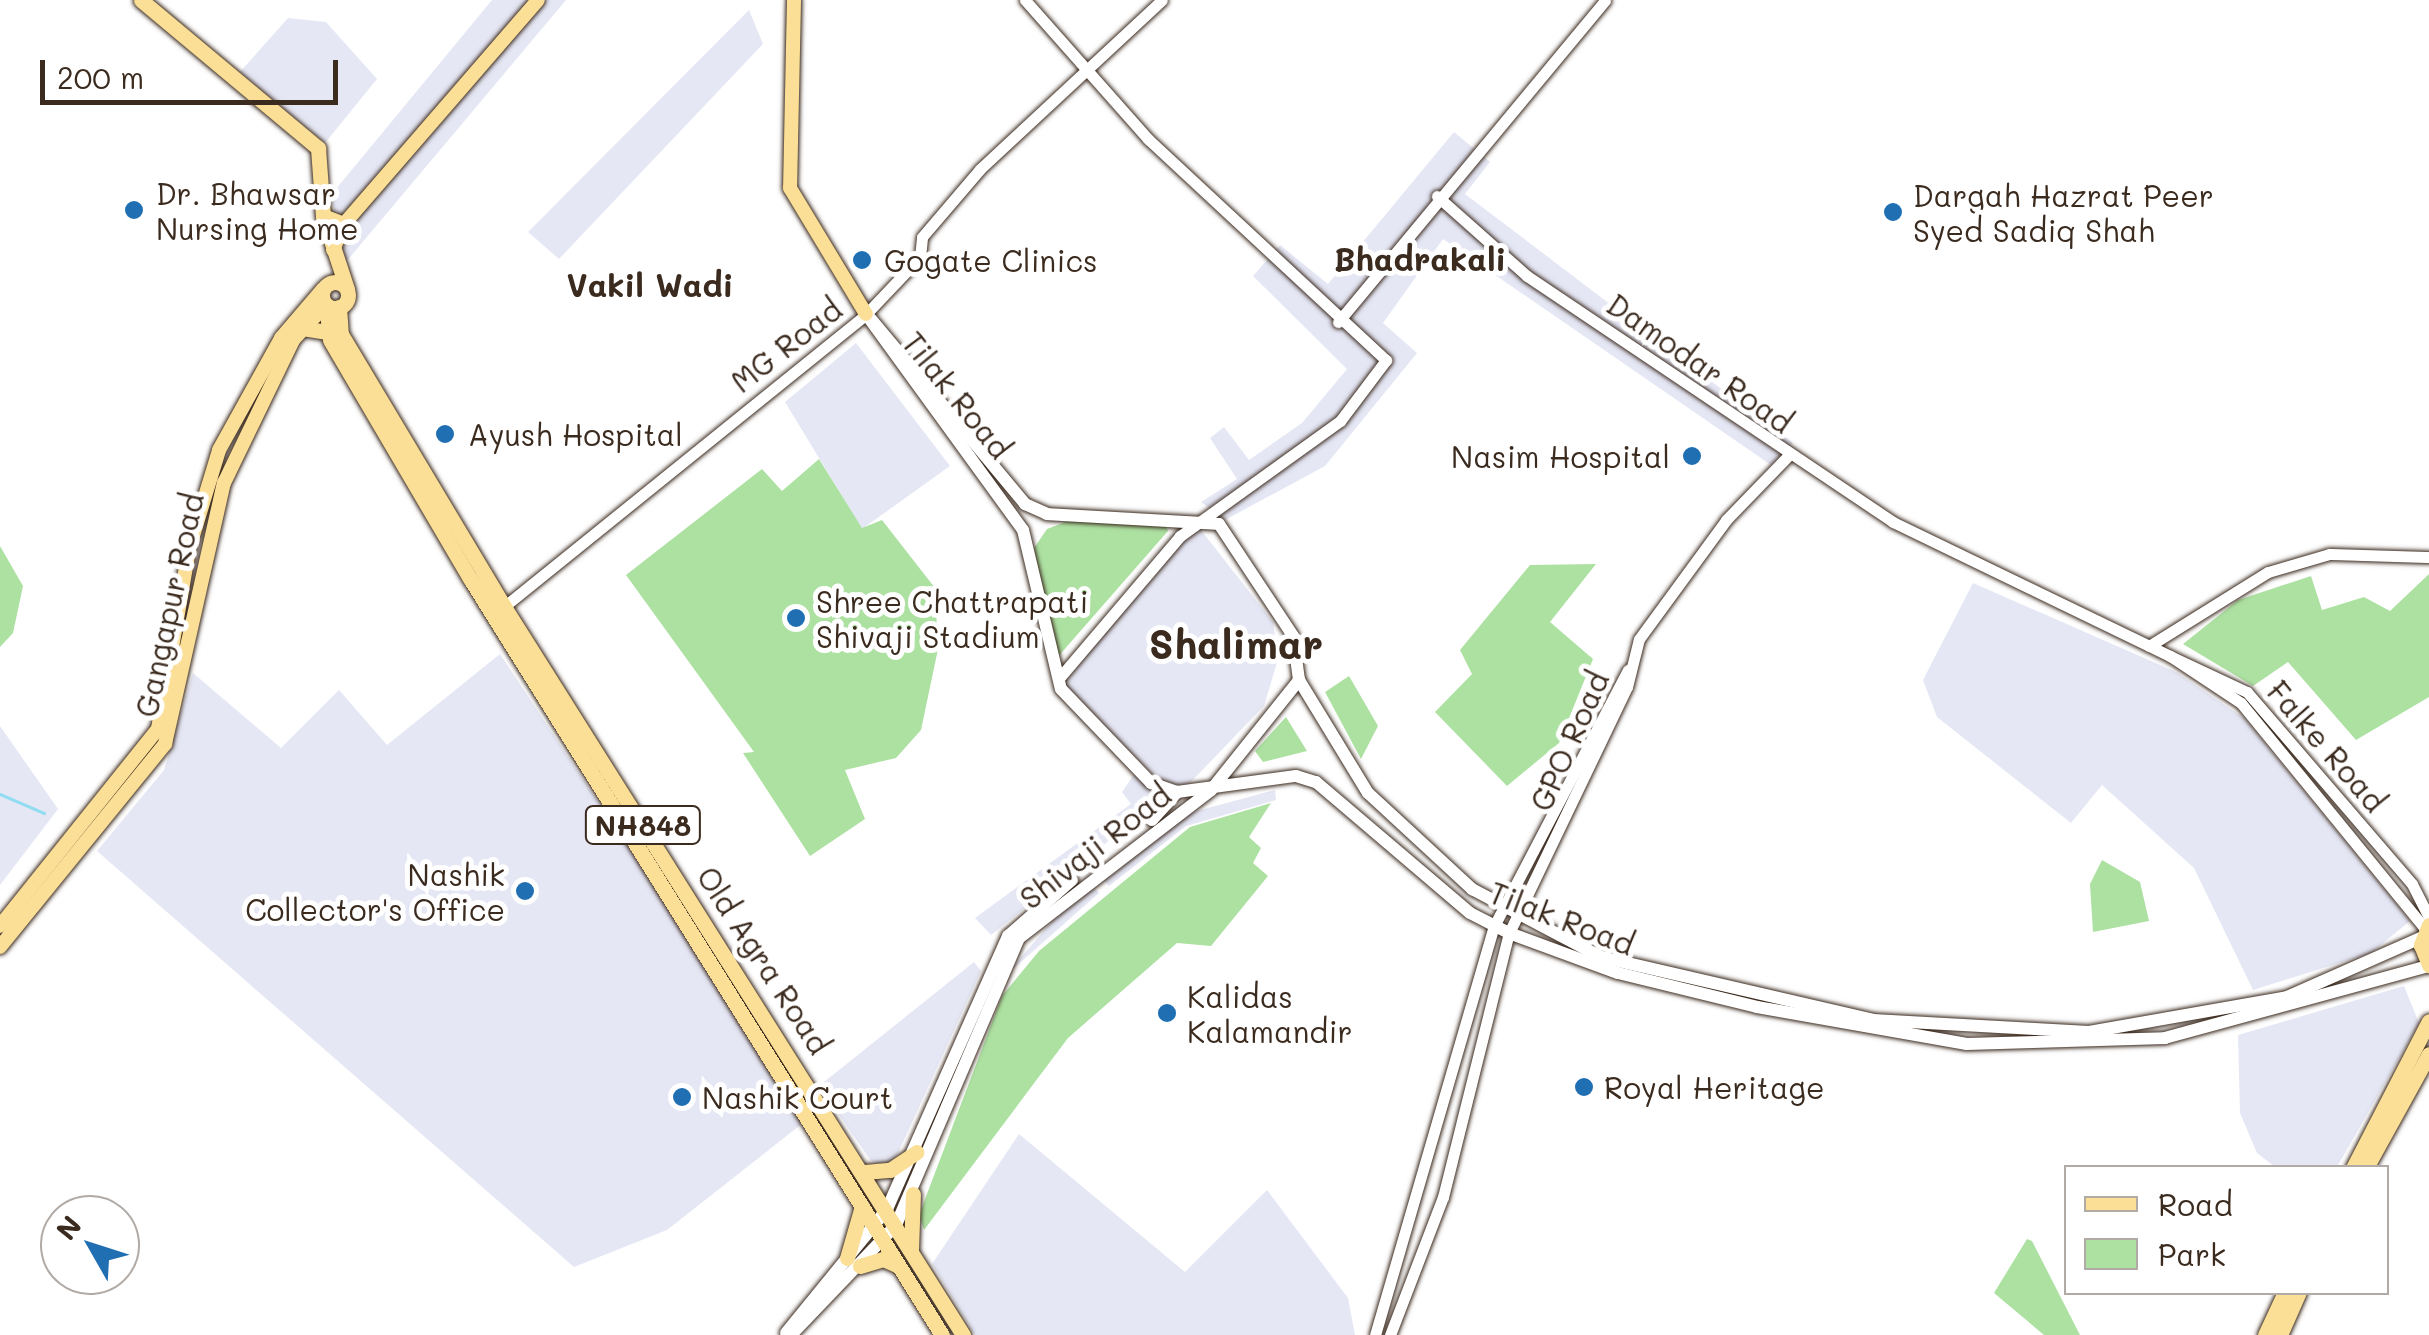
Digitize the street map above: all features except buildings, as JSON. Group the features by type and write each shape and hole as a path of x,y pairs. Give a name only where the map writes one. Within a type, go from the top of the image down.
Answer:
{"highway":[{"name":"Old Agra Road","path":"141,0 318,148 323,216 332,256 347,289"},
{"path":"323,216 344,224"},
{"name":"Old Agra Road","path":"332,256 328,332 858,1192 942,1335"},
{"path":"329,300 332,282 347,289"},
{"name":"NH848","path":"329,300 347,289"},
{"name":"Old Agra Road","path":"329,300 341,334 498,611 865,1172 963,1335"},
{"path":"302,328 328,332"},
{"path":"2426,927 2429,965"},
{"path":"2355,1165 2429,1021"},
{"path":"2368,1165 2429,1054"},
{"path":"865,1172 890,1170 917,1152"},
{"path":"858,1192 864,1222 853,1262 883,1259 900,1266"},
{"path":"912,1252 913,1194"},
{"path":"2265,1335 2284,1295"},
{"path":"2280,1335 2298,1295"}],"main road":[{"path":"332,256 344,224 538,0"},
{"name":"Tilak Road","path":"794,0 790,188 866,314 1025,538 1058,678 1151,783 1177,792 1296,776 1316,782 1494,926 1509,933 1618,973 1757,1007 1967,1044 2164,1038 2429,965"},
{"name":"Gangapur Road","path":"0,947 165,744 224,482 302,328 329,300"},
{"name":"Gangapur Road","path":"0,926 158,728 189,549 219,450 282,338 329,300"},
{"name":"Tilak Road","path":"866,314 1012,494 1047,514"},
{"path":"1025,538 1047,514 1202,517"},
{"name":"Tilak Road","path":"1202,517 1230,534 1266,589 1293,636 1299,680 1368,793 1502,908 1601,957 1873,1020 1990,1031 2203,1018 2334,983 2426,927"},
{"name":"Shivaji Road","path":"853,1262 886,1242 913,1194 1019,938 1211,790 1299,680"},
{"name":"Shivaji Road","path":"853,1262 917,1152 1008,936 1177,792"},
{"path":"788,1335 853,1262"}],"street":[{"path":"1025,0 1083,75 1338,322 1386,360 1340,422 1202,517 1133,584 1058,678"},
{"name":"MG Road","path":"498,611 866,314 920,257 922,236 980,169 1162,0"},
{"path":"1338,322 1438,196 1580,41 1580,24 1605,0"},
{"name":"Damodar Road","path":"1438,196 1527,276 1893,522 2170,656"},
{"name":"GPO Road","path":"1390,1319 1502,908 1546,840 1628,670 1686,570 1789,455"},
{"path":"2149,646 2268,572 2330,554 2429,558"},
{"name":"Falke Road","path":"2170,656 2274,737 2426,927"},
{"name":"GPO Road","path":"1390,1319 1458,1132 1509,933 1546,840"},
{"path":"1440,1131 1458,1132"},
{"path":"1375,1335 1390,1319"},
{"path":"1390,1319 1390,1335"}],"shaded area":[{"path":"492,0 566,0 345,263 331,195"},
{"path":"749,10 763,44 559,259 528,232"},
{"path":"288,18 326,22 377,79 325,143 240,72"},
{"path":"1454,132 1490,162 1465,194 1793,443 1771,465 1443,239 1383,323 1417,353 1325,466 1225,520 1201,502 1237,479 1210,438 1224,427 1249,460 1302,423 1347,369 1253,276 1280,245 1328,284"},
{"path":"856,343 950,466 862,529 785,402"},
{"path":"1197,525 1273,622 1278,659 1264,706 1188,785 1162,784 1062,681"},
{"path":"1973,583 2176,672 2244,718 2410,921 2371,953 2253,990 2194,868 2102,785 2071,823 1937,717 1923,680"},
{"path":"500,654 808,1119 667,1230 574,1267 97,851 164,770 193,673 281,748 339,690 387,745"},
{"path":"0,726 58,809 0,885"},
{"path":"1135,773 1159,801 991,935 975,918 1131,804 1122,792"},
{"path":"1275,790 1276,800 1186,826 1109,886 1100,876 1178,816"},
{"path":"1093,886 1099,893 1006,975 1054,919"},
{"path":"974,962 981,971 898,1153 887,1165 871,1161 819,1086"},
{"path":"2404,986 2419,1023 2338,1165 2272,1165 2257,1153 2240,1113 2238,1035"},
{"path":"1019,1134 1185,1272 1267,1190 1348,1298 1355,1335 975,1335 932,1264"}],"green space":[{"name":"Shree Chattrapati Shivaji Stadium","path":"819,459 862,528 882,520 935,588 938,649 921,730 896,758 845,770 865,819 810,856 743,753 754,752 626,575 762,469 782,491"},
{"path":"1076,518 1165,523 1168,531 1056,659 1034,548 1047,529"},
{"path":"0,546 23,586 13,633 0,647"},
{"path":"1596,564 1550,622 1593,659 1559,743 1507,786 1435,712 1472,674 1460,650 1530,565"},
{"path":"2429,574 2429,697 2356,740 2288,662 2253,686 2183,644 2238,600 2311,576 2322,610 2364,597 2390,611"},
{"path":"1349,676 1378,726 1361,759 1325,692"},
{"path":"1286,717 1307,751 1263,762 1255,751"},
{"path":"1271,803 1249,837 1261,848 1253,863 1268,876 1211,946 1177,943 1068,1038 924,1230 919,1215 1002,996 1039,951 1190,827"},
{"path":"2102,860 2140,882 2149,921 2093,932 2090,884"},
{"path":"2027,1239 2032,1241 2080,1335 2044,1335 1994,1293"}],"waterway":[{"path":"0,794 44,813"}],"place":[{"name":"Dr. Bhawsar Nursing Home","path":"134,210"},
{"name":"Dargah Hazrat Peer Syed Sadiq Shah","path":"1893,212"},
{"name":"Gogate Clinics","path":"862,260"},
{"name":"Ayush Hospital","path":"445,434"},
{"name":"Nasim Hospital","path":"1692,456"},
{"name":"Shree Chattrapati Shivaji Stadium","path":"796,618"},
{"name":"Nashik Collector's Office","path":"525,891"},
{"name":"Kalidas Kalamandir","path":"1167,1013"},
{"name":"Royal Heritage","path":"1584,1087"},
{"name":"Nashik Court","path":"682,1097"}],"district":[{"name":"Bhadrakali","path":"1420,258"},
{"name":"Vakil Wadi","path":"650,284"},
{"name":"Shalimar","path":"1236,643"}]}
